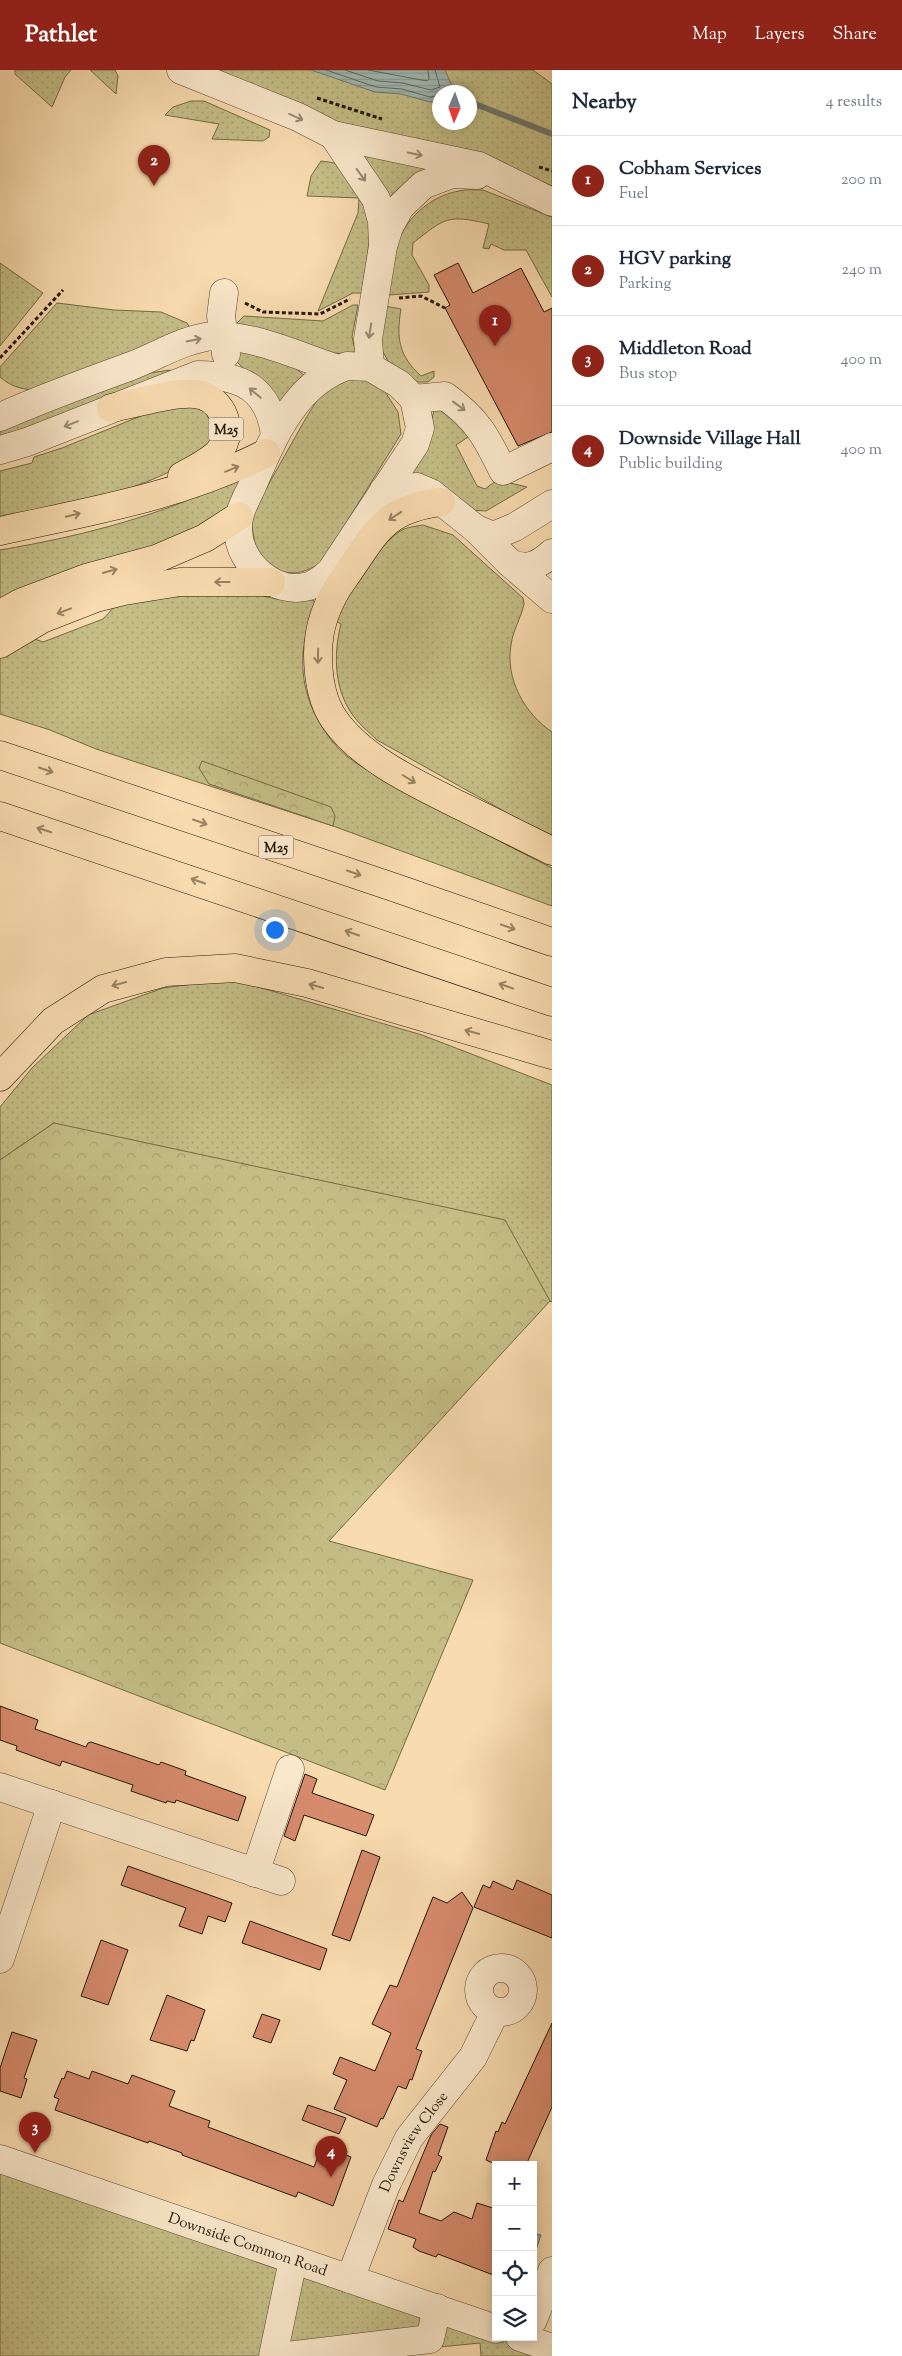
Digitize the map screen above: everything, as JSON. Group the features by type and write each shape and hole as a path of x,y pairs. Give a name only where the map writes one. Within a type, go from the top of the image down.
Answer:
{"highway":[{"name":"M25","path":"111,408 196,394 211,398 221,408 226,433 222,448 207,461 149,492 119,505"},
{"name":"M25","path":"0,531 179,490 246,463 271,444"},
{"path":"441,502 412,507 396,514 384,523 333,595 320,629 318,650 319,679 326,704 342,730 362,749 417,784 552,851"},
{"path":"0,614 22,602 86,578 156,559 205,538 239,516"},
{"path":"0,644 42,619 96,598 124,591 180,582 271,582"},
{"name":"M25","path":"0,754 552,942"},
{"path":"0,816 552,1002"},
{"path":"0,1077 53,1021 103,989 166,972 235,968 307,984 552,1055"}],"street":[{"path":"181,70 298,117 333,135 479,166 552,202"},
{"path":"333,135 347,158 362,175 376,199 382,221 383,246"},
{"path":"370,367 368,340 383,246 389,227 400,207 423,186 452,174 499,176"},
{"path":"224,293 220,316 225,377"},
{"path":"0,417 43,398 132,365 181,343 212,336 258,342 338,369"},
{"path":"132,365 160,364 189,367 225,377 260,396 269,407 271,444"},
{"path":"347,366 370,367 399,384 414,399 420,428 415,444 331,571 320,581 308,586 290,586 271,582 260,574 246,555 238,532 239,516 271,444 289,412 310,387 338,369 347,366"},
{"path":"0,450 27,442 198,376 225,377"},
{"path":"414,399 445,396 466,410 485,434 504,471 552,447"},
{"path":"0,398 25,402 43,398"},
{"path":"384,490 417,487 431,493 484,536 540,561 552,599"},
{"path":"484,536 498,521 552,489"},
{"path":"484,536 493,536 515,527 552,504"},
{"path":"484,536 509,543 526,539 552,519"},
{"path":"255,1873 290,1769"},
{"path":"0,1787 281,1881"},
{"path":"0,1959 52,1804"},
{"name":"Downsview Close","path":"350,2279 386,2185 409,2138 473,2057 495,2012"},
{"name":"Downside Common Road","path":"0,2160 492,2328"},
{"path":"273,2356 293,2260"},
{"path":"537,2307 552,2271"},
{"path":"287,2356 430,2339 437,2308"},
{"path":"537,2339 552,2348"}],"path":[{"path":"0,358 63,290"},
{"path":"224,293 263,312 284,314 320,314 352,298 375,300 421,296 445,308"}],"green space":[{"path":"15,70 71,70 65,77 52,107 15,74"},
{"path":"90,70 115,70 118,76 116,94"},
{"path":"217,70 533,70 552,84 552,186 485,160 352,129"},
{"path":"191,101 204,101 270,130 269,137 263,141 212,139 219,124 165,115 173,107"},
{"path":"364,151 428,168 403,185 389,198 362,163"},
{"path":"321,161 340,166 351,179 361,196 370,232 362,293 353,293 318,311 358,213 359,198 307,196 311,176"},
{"path":"465,190 483,190 552,217 552,297 526,250 504,250 491,244 489,249 483,248 489,224 464,219 447,220 440,223 413,243 412,255 429,285 429,292 389,295 396,248 400,237 420,210 448,194"},
{"path":"0,263 43,293 0,346"},
{"path":"57,303 114,310 161,312 187,323 192,331 40,390 24,389 9,384 0,377 0,367"},
{"path":"353,305 358,305 352,337 356,354 331,353 229,331 244,316 323,321"},
{"path":"385,306 401,309 399,338 401,346 408,361 421,376 434,371 434,377 428,382 418,382 389,363 382,350 381,330"},
{"path":"232,345 293,366 305,376 287,407 279,403 236,361"},
{"path":"170,370 171,377 0,442 0,426 123,377"},
{"path":"351,378 377,379 398,412 401,434 322,562 307,570 294,573 288,573 265,565 256,548 250,517 325,388"},
{"path":"191,402 211,415 213,432 211,441 204,451 170,472 147,482 99,497 0,516 0,471 32,463 34,457 62,448 148,413"},
{"path":"439,409 463,428 468,437 456,445 477,486 485,489 497,480 527,487 486,511 471,510 406,478 425,449 434,410"},
{"path":"244,474 229,509 212,527 0,600 0,550 63,538 125,522 186,501"},
{"path":"423,525 453,535 523,598 524,604 511,645 511,670 514,683 526,706 533,716 552,732 552,838 377,740 355,718 343,697 339,685 336,661 341,624 332,619 364,570 384,545 404,529"},
{"path":"230,588 276,599 313,600 317,606 311,617 305,637 303,656 304,679 306,691 314,712 332,741 347,756 373,773 552,868 552,906 333,826 96,749 50,730 0,714 0,657 29,637 43,642 103,619 116,605"},
{"path":"202,761 331,807 335,816 333,826 209,784 199,768"},
{"path":"231,979 422,1035 552,1085 552,1302 54,1123 0,1160 0,1107 32,1068 88,1015 163,988"},
{"path":"54,1123 505,1220 550,1301 329,1541 473,1580 385,1790 0,1643 0,1160"},
{"path":"0,2167 492,2336 492,2341 505,2341 549,2356 481,2356 480,2343 346,2356 0,2356"}],"water":[{"path":"311,70 445,70 451,85 432,85 432,102 430,102 401,94 375,92"},
{"path":"537,2234 541,2235 537,2247"}],"building":[{"path":"458,263 473,293 521,268 544,312 552,308 552,432 518,446 445,308 450,305 434,275"},
{"path":"0,1706 38,1720 35,1729 86,1747 91,1742 159,1765 161,1762 186,1771 185,1775 246,1797 238,1821 176,1800 175,1803 167,1801 166,1803 131,1791 133,1785 62,1761 60,1766 16,1750 17,1746 0,1740"},
{"path":"305,1774 317,1779 312,1793 374,1815 366,1836 304,1815 295,1841 284,1836"},
{"path":"362,1850 380,1857 350,1941 332,1935"},
{"path":"128,1866 232,1903 225,1922 208,1916 202,1934 179,1926 186,1908 121,1885"},
{"path":"517,1880 552,1895 552,1938 474,1907 483,1885 490,1888 493,1881 513,1890"},
{"path":"462,1892 473,1908 416,2049 422,2051 412,2080 410,2079 406,2089 398,2086 383,2119 381,2118 377,2127 334,2109 347,2080 333,2074 340,2057 375,2071 391,2033 372,2024 390,1985 397,1987 433,1897 447,1903"},
{"path":"250,1921 327,1949 320,1970 242,1943"},
{"path":"101,1940 128,1950 108,2005 81,1996"},
{"path":"167,1995 205,2010 194,2041 191,2040 187,2051 150,2040"},
{"path":"262,2014 280,2020 271,2043 253,2037"},
{"path":"552,2023 552,2107 528,2161 492,2161 492,2163 486,2160 496,2131 498,2132 502,2122 505,2124"},
{"path":"12,2032 37,2040 24,2078 27,2079 21,2098 0,2091 0,2068"},
{"path":"67,2071 89,2079 92,2071 128,2084 132,2075 175,2091 169,2106 210,2121 208,2127 314,2167 323,2143 347,2151 346,2155 351,2157 333,2206 298,2192 296,2197 149,2141 148,2143 55,2110 59,2099 54,2097"},
{"path":"308,2105 346,2118 339,2134 302,2120"},
{"path":"440,2124 448,2127 438,2155 442,2157 435,2172 433,2171 419,2213 441,2221 454,2212 472,2219 477,2203 492,2208 492,2274 438,2254 436,2257 419,2251 413,2247 416,2239 388,2229 399,2200 403,2202 431,2135"}],"waterway":[{"path":"477,105 552,134"}],"place":[{"name":"HGV parking","path":"154,186"},
{"name":"Cobham Services","path":"495,346"},
{"name":"Middleton Road","path":"35,2153"},
{"name":"Downside Village Hall","path":"331,2177"}]}
